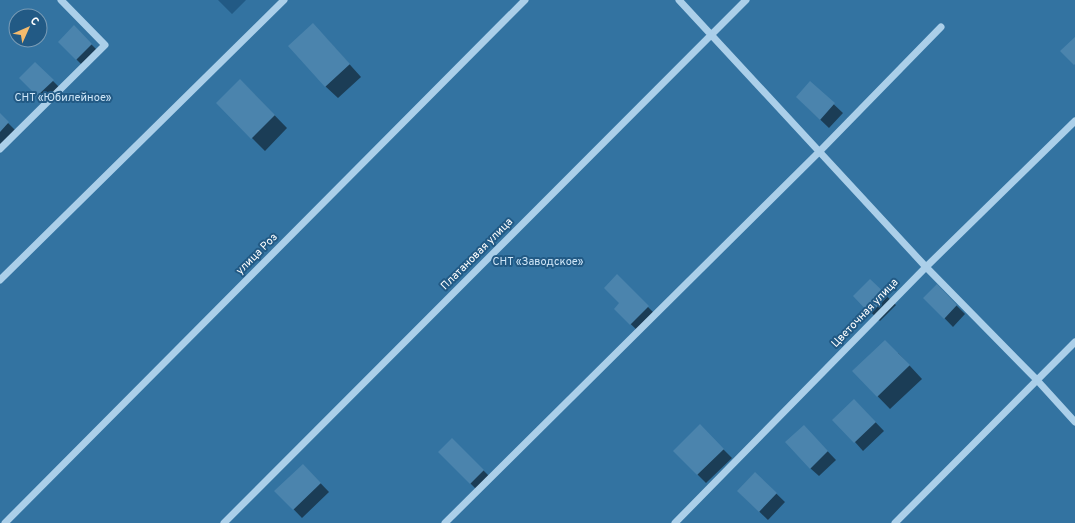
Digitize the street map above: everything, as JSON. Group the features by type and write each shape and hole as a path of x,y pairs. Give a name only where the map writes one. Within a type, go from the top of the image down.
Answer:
{"street":[{"path":"0,149 105,45 61,0"},
{"path":"0,280 284,0"},
{"name":"улица Роз","path":"5,523 525,0"},
{"path":"678,0 712,34 926,267 1036,379 1075,422"},
{"name":"Платановая улица","path":"224,523 746,0"},
{"path":"445,523 820,151 941,27"},
{"name":"Цветочная улица","path":"675,523 926,267 1075,121"},
{"path":"895,523 1036,379 1075,342"}],"green space":[{"name":"СНТ «Заводское»","path":"0,0 218,0 232,14 246,0 1075,0 1075,523 0,523"}],"building":[{"path":"313,23 350,64 325,87 288,46"},
{"path":"74,25 92,44 76,60 58,42"},
{"path":"1075,37 1075,64 1074,65 1060,51"},
{"path":"35,62 54,80 37,96 19,78"},
{"path":"240,79 275,115 251,139 216,103"},
{"path":"810,81 835,103 820,120 796,97"},
{"path":"0,113 9,122 0,132"},
{"path":"617,274 649,306 630,325 614,309 619,303 604,288"},
{"path":"870,279 888,296 870,314 853,296"},
{"path":"937,284 957,305 944,319 923,298"},
{"path":"885,340 910,365 877,397 852,371"},
{"path":"854,399 876,422 854,443 832,420"},
{"path":"700,424 724,449 697,475 673,451"},
{"path":"804,425 828,451 810,469 785,442"},
{"path":"452,438 484,470 470,484 438,452"},
{"path":"303,464 321,483 293,510 274,491"},
{"path":"755,472 777,493 759,512 737,491"}],"park label":[{"name":"СНТ «Юбилейное»","path":"63,98"}]}
